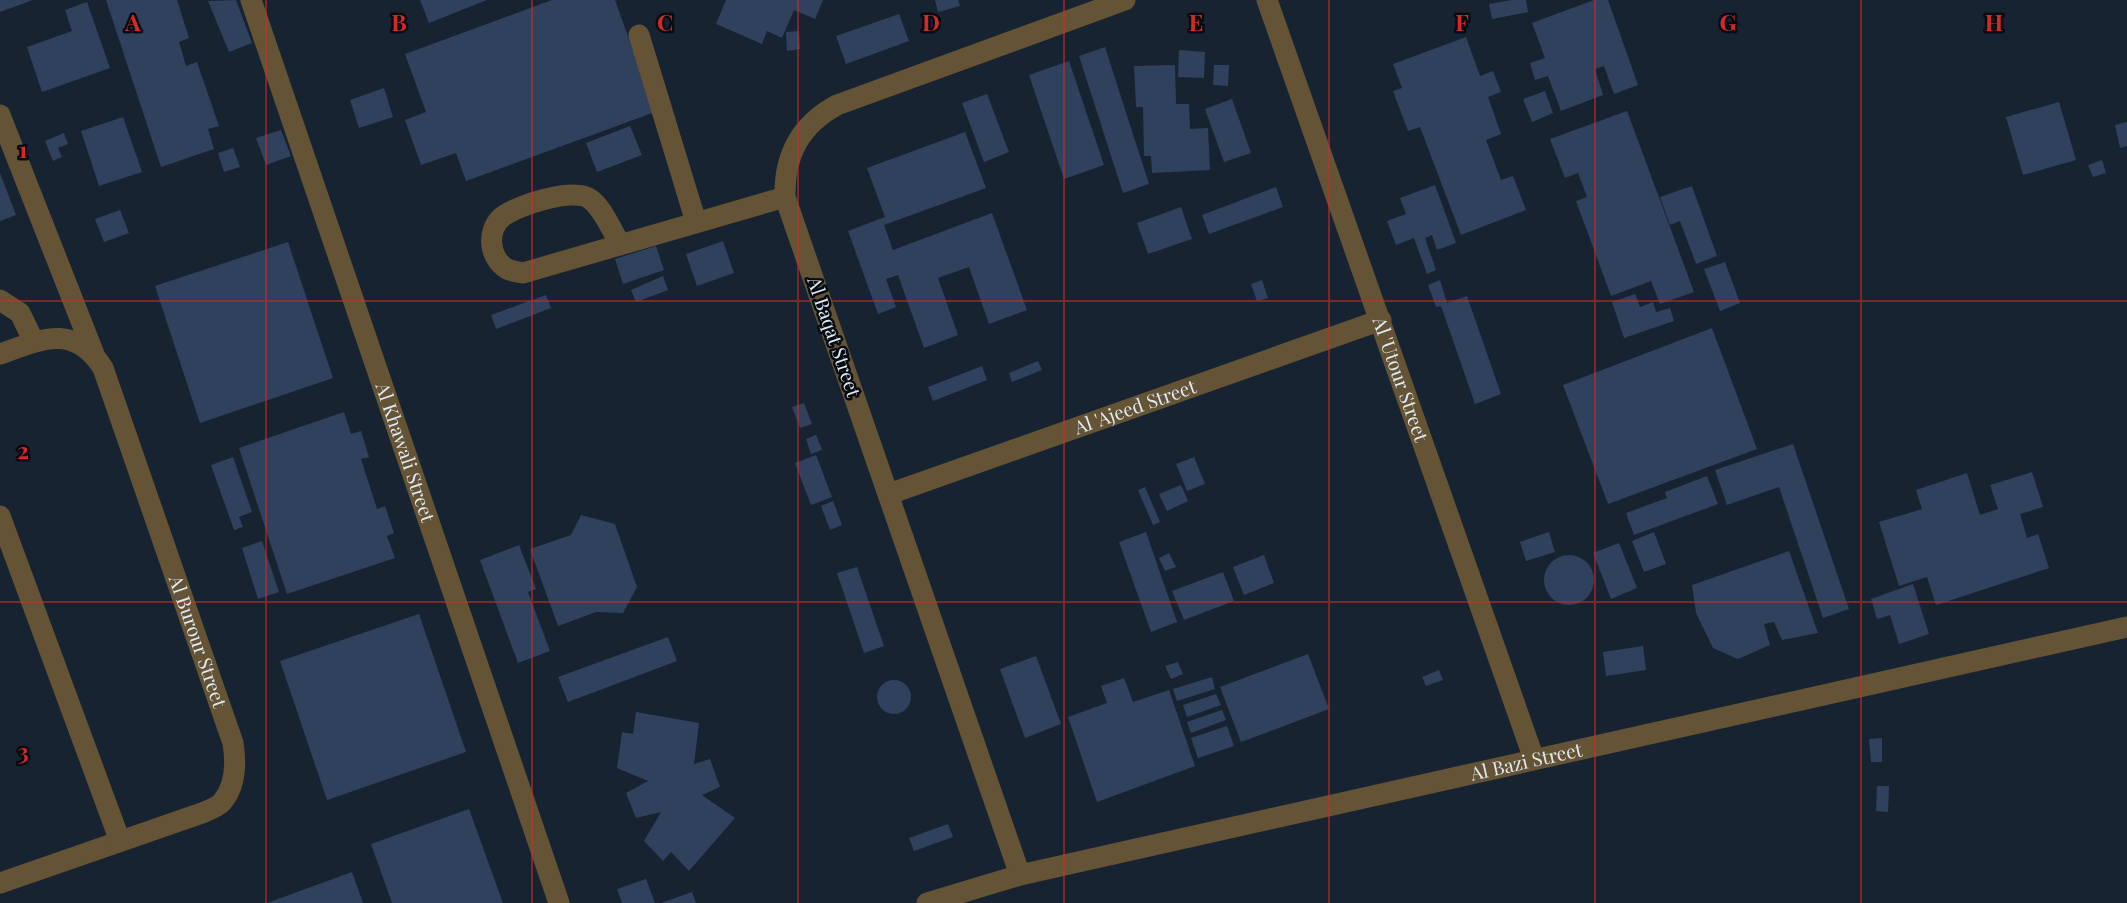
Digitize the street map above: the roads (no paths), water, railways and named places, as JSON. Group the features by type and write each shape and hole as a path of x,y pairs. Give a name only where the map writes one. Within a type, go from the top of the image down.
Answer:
{"street":[{"name":"Al Khawali Street","path":"251,0 559,903"},
{"name":"Al Baqat Street","path":"1020,875 785,197 784,178 795,142 806,126 837,105 1125,0"},
{"name":"Al 'Utour Street","path":"1268,0 1534,760"},
{"path":"639,35 696,222"},
{"path":"0,115 94,354"},
{"path":"620,244 591,199 580,194 566,194 501,218 493,231 491,246 497,260 508,270 523,273 785,197"},
{"path":"0,300 20,313 34,342"},
{"name":"Al 'Ajeed Street","path":"889,494 1381,320"},
{"path":"0,354 50,338 81,344 94,354"},
{"name":"Al Burour Street","path":"0,883 202,813 221,803 229,790 234,773 233,743 108,381 94,354"},
{"path":"0,516 120,841"},
{"name":"Al Bazi Street","path":"927,903 1020,875 2127,627"}]}
